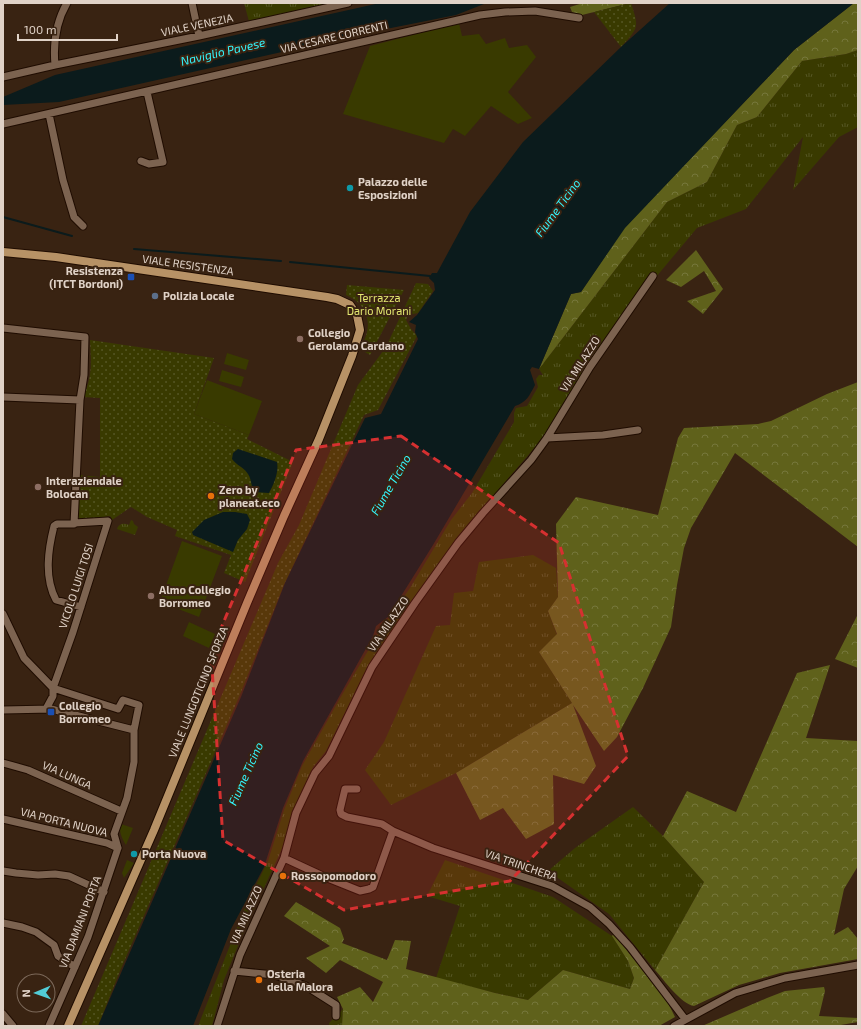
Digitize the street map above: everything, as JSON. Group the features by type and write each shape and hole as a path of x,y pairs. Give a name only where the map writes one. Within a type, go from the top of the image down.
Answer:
{"main road":[{"name":"VIALE RESISTENZA","path":"3,252 64,258 327,296 350,305 359,320"},
{"name":"VIALE LUNGOTICINO SFORZA","path":"68,1026 151,837 247,603 319,439 352,356 360,330 359,320"}],"street":[{"path":"55,65 54,53 56,29 67,3"},
{"path":"192,3 199,36"},
{"name":"VIALE VENEZIA","path":"3,77 348,3"},
{"name":"VIA CESARE CORRENTI","path":"3,124 480,16 505,12 535,11 579,18"},
{"path":"141,161 149,164 163,162 147,92"},
{"path":"49,114 63,180 74,217 84,226"},
{"name":"VIA MILAZZO","path":"217,1026 234,971 284,858 296,813 315,773 329,756 372,667 458,543 482,512 530,460 547,438 590,367 653,276"},
{"path":"3,328 85,337 84,375 80,400 74,524 57,524 54,526 48,554 48,574 52,592 56,600 81,607"},
{"path":"3,397 80,400"},
{"path":"547,438 603,435 638,430"},
{"name":"VICOLO LUIGI TOSI","path":"46,709 53,696 53,688 81,607 108,521 74,524"},
{"path":"3,614 24,658 53,688 118,709 123,700 139,705 134,730 134,762 127,798 121,811 114,834 118,848"},
{"path":"3,710 46,709 81,716 134,730"},
{"name":"VIA LUNGA","path":"3,763 28,770 121,811"},
{"name":"VIA TRINCHERA","path":"357,789 345,789 340,814 347,817 382,824 393,831 433,848 552,886 590,907 609,924 630,947 685,1020"},
{"name":"VIA PORTA NUOVA","path":"3,819 106,843 118,848"},
{"path":"284,858 360,891 369,889 373,887 393,831"},
{"name":"VIA DAMIANI PORTA","path":"49,1026 88,937 118,848"},
{"path":"3,871 38,875 55,874 69,876 104,892"},
{"path":"3,923 36,932 54,945 58,956 75,967"},
{"path":"674,1026 735,993 785,978 858,965"},
{"path":"234,971 275,975 306,986 336,1005 336,1016"},
{"path":"3,1014 13,1026"}],"highlighted area":[{"path":"401,436 559,543 628,756 510,881 344,910 223,840 211,652 296,450"}],"green space":[{"path":"244,3 337,3 250,25"},
{"path":"583,3 630,3 582,15 572,12 570,7"},
{"path":"631,3 636,27 621,47 594,12"},
{"path":"854,3 858,3 858,50 846,54 802,61 757,117 737,125 707,182 667,202 539,369 571,294 581,292 624,228 794,50"},
{"path":"459,23 462,36 479,34 486,44 505,38 509,48 527,45 536,57 508,92 532,118 518,124 491,106 465,136 453,129 444,143 343,114 370,46"},
{"path":"858,50 858,127 839,137 793,190 803,137 746,209 697,228 651,283 569,394 543,438 467,526 450,548 376,654 362,678 326,751 313,767 294,810 285,842 241,938 224,980 212,1026 198,1026 246,905 268,861 284,810 302,766 379,632 410,588 451,520 472,493 514,422 514,413 516,408 527,406 538,387 536,379 539,375 543,375 539,369 667,202 707,182 737,125 757,117 802,61 846,54"},
{"path":"696,250 723,289 703,314 687,301 716,291 704,271 681,287 666,280"},
{"path":"416,283 428,284 433,291 418,313 408,315 406,320 417,336 378,410 364,415 283,587 239,697 120,971 98,1026 81,1026 278,563 299,525 358,385 386,347"},
{"name":"Terrazza Dario Morani","path":"347,285 404,290 370,355 360,349 367,332 368,320 364,309 356,301 346,295"},
{"path":"90,340 214,358 194,414 249,435 247,439 293,462 245,582 224,573 231,555 175,536 177,530 147,517 131,507 112,520 110,516 76,522 79,475 100,477 100,398 83,397 90,376"},
{"path":"227,353 249,360 246,370 224,364"},
{"path":"222,370 244,377 241,387 219,381"},
{"path":"207,380 262,401 249,435 194,414"},
{"path":"858,382 858,547 735,453 691,528 684,548 671,627 643,688 617,737 604,751 573,705 596,766 584,784 553,775 554,824 526,839 503,808 480,820 456,773 572,703 539,652 557,634 548,611 558,597 556,524 576,497 658,515 678,438 684,428 758,424 771,421 827,394"},
{"path":"131,520 138,527 135,535 117,529 122,524 129,525"},
{"path":"182,541 222,556 199,617 160,602"},
{"path":"533,555 556,568 558,597 548,611 557,635 539,652 572,703 456,773 391,805 365,770 384,742 436,626 450,625 454,593 473,591 479,562"},
{"path":"858,614 858,668 835,659"},
{"path":"189,622 215,634 209,648 183,636"},
{"path":"830,665 806,738 858,741 858,866 844,889 834,935 848,927 858,939 858,959 780,973 739,985 694,1006 689,1004 673,991 655,970 704,882 663,836 687,791 736,812 797,673"},
{"path":"633,807 663,836 704,882 655,970 609,914 548,871 575,848"},
{"path":"121,824 133,828 126,845 121,834"},
{"path":"127,860 134,863 124,878 122,873"},
{"path":"445,860 553,897 612,936 628,961 634,978 630,989 563,970 528,1000 436,978 460,906 427,896"},
{"path":"296,902 340,928 344,939 342,943 387,960 395,940 411,941 406,969 495,993 528,1000 563,970 630,989 634,978 628,961 612,936 614,933 662,993 675,1017 659,1026 342,1026 343,1009 337,997 360,987 373,1002 383,982 340,960 326,973 306,958 330,946 284,916"},
{"path":"824,987 825,991 819,1016 858,1018 858,1022 835,1026 702,1026 785,991"},
{"path":"343,1009 342,1026 329,1026 329,1023"}],"water":[{"name":"Naviglio Pavese","path":"380,3 484,4 456,15 366,33 59,102 3,105 3,97 55,75"},
{"name":"Fiume Ticino","path":"670,3 854,3 794,50 625,228 581,292 571,294 539,369 532,367 530,370 535,385 531,392 525,400 515,406 433,545 388,617 376,626 373,636 303,761 283,808 264,867 231,929 193,1026 98,1026 241,697 285,583 365,418 381,414 418,339 415,332 416,325 409,322 417,315 435,290 434,283 429,278 432,273 437,273 470,212 523,142 621,47"},
{"path":"238,449 277,462 276,478 269,493 254,492 248,474 232,459 233,453"},
{"path":"223,512 247,514 250,520 247,529 238,540 233,552 193,535 192,532 204,520"}],"waterway":[{"path":"3,217 72,236"},
{"path":"134,249 281,261"},
{"path":"290,262 430,276"}],"place":[{"name":"Palazzo delle Esposizioni","path":"350,188"},
{"name":"Resistenza (ITCT Bordoni)","path":"131,277"},
{"name":"Polizia Locale","path":"155,296"},
{"name":"Collegio Gerolamo Cardano","path":"300,339"},
{"name":"Interaziendale Bolocan","path":"38,487"},
{"name":"Zero by planeat.eco","path":"211,496"},
{"name":"Almo Collegio Borromeo","path":"151,596"},
{"name":"Collegio Borromeo","path":"51,712"},
{"name":"Porta Nuova","path":"134,854"},
{"name":"Rossopomodoro","path":"283,876"},
{"name":"Osteria della Malora","path":"259,980"}]}
